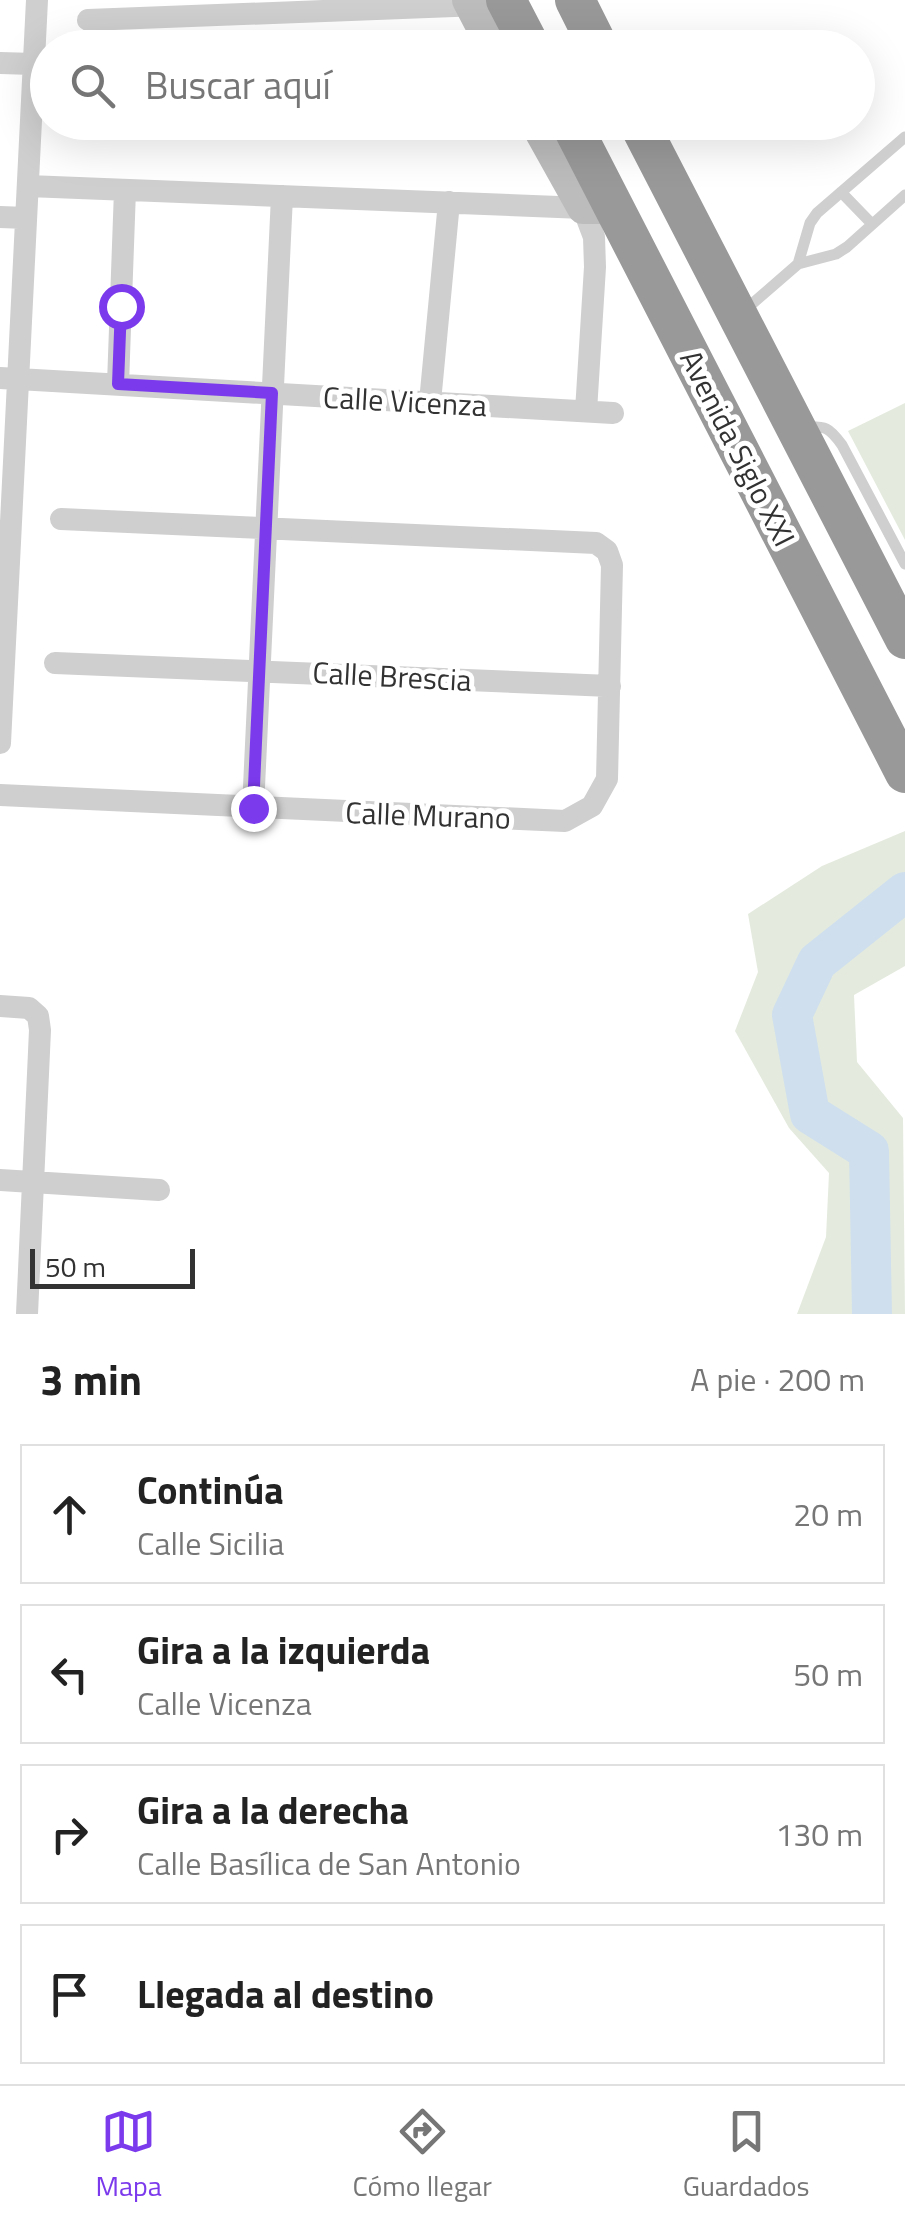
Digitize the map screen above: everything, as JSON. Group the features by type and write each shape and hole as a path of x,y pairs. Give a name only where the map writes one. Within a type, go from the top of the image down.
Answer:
{"highway":[{"path":"575,0 590,30"},
{"path":"488,2 514,30"},
{"name":"Avenida Siglo XXI","path":"576,140 599,208 905,774"},
{"name":"Avenida Siglo XXI","path":"647,140 905,638"}],"street":[{"path":"36,30 37,0"},
{"path":"88,20 488,2 491,30"},
{"path":"0,63 30,64"},
{"path":"0,743 9,378 30,140"},
{"name":"Avenida Siglo XXI","path":"548,140 599,208"},
{"path":"28,186 599,208 594,237 586,411"},
{"path":"118,384 125,190"},
{"path":"253,808 282,196"},
{"path":"430,402 448,202"},
{"path":"0,216 26,218"},
{"name":"Calle Vicenza","path":"9,378 612,412"},
{"path":"61,520 266,528"},
{"name":"Calle Murano","path":"0,795 565,821 592,806 607,779 612,564 606,551 596,543 266,528"},
{"name":"Calle Brescia","path":"54,663 610,686"},
{"path":"0,1006 29,1008 38,1016 40,1030 27,1314"},
{"path":"0,1180 159,1190"}],"lane":[{"path":"798,264 816,213 905,137"},
{"path":"842,192 872,224"},
{"path":"738,316 798,264 836,254 905,195"},
{"path":"795,427 824,426 832,431 905,564"}],"shaded area":[{"path":"905,403 905,540 848,431"},
{"path":"905,831 905,966 854,995 857,1062 903,1118 905,1314 797,1314 826,1237 829,1173 789,1128 735,1031 758,972 748,914 822,866"}],"waterway":[{"path":"872,1314 869,1151 810,1114 792,1015 817,962 905,892"}],"route":[{"path":"121,306 118,384 272,393 253,808"}]}
